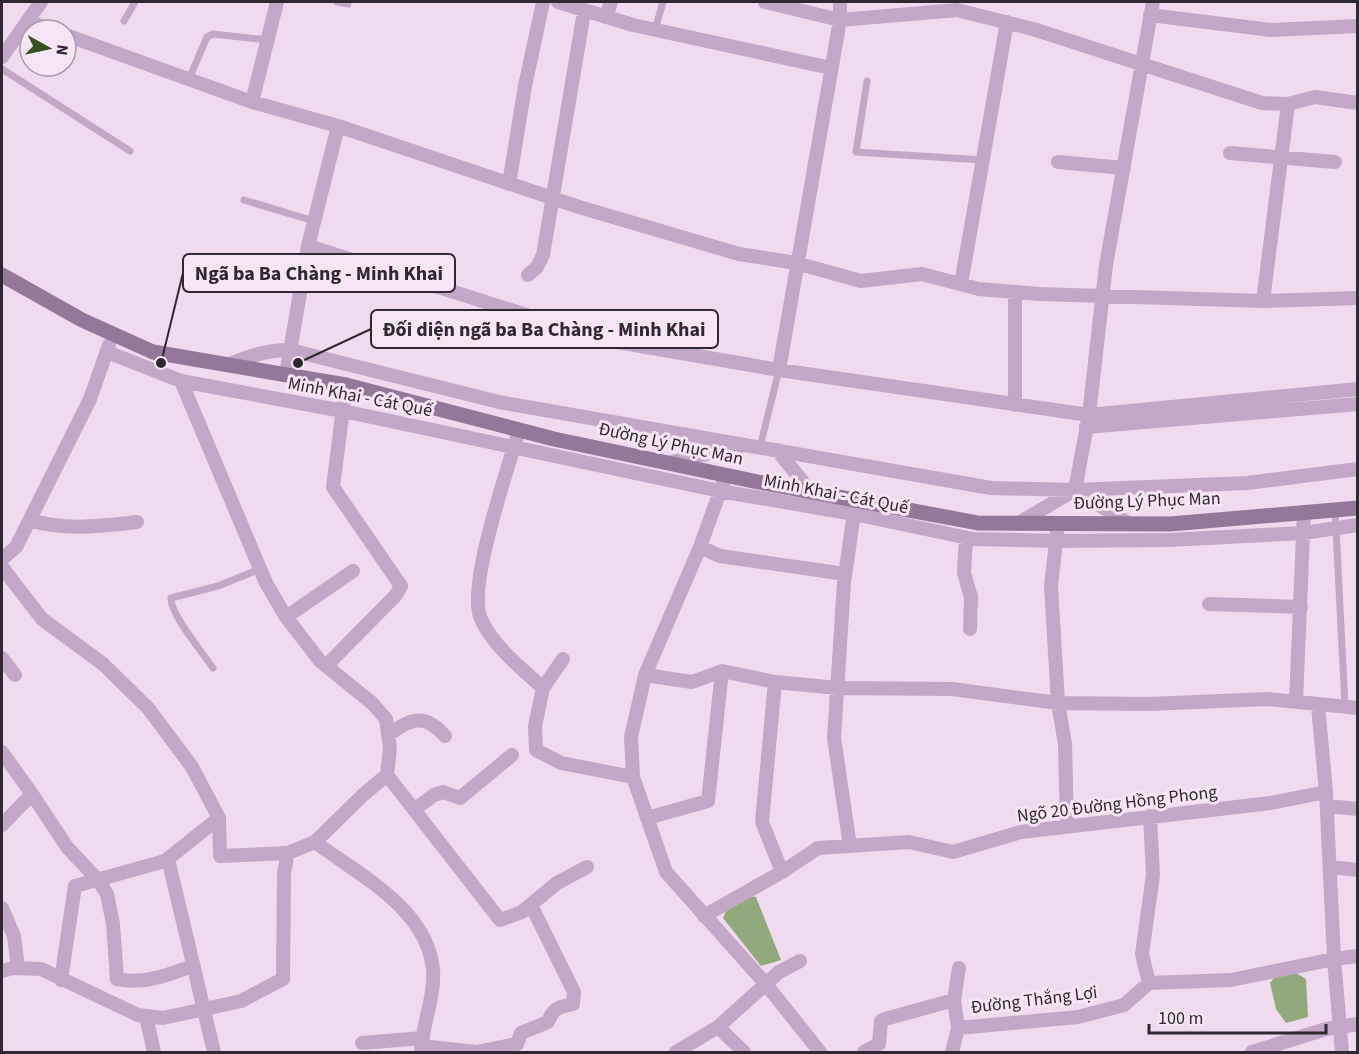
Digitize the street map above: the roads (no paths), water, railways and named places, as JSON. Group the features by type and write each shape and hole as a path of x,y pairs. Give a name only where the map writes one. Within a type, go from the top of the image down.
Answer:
{"main road":[{"name":"Đường Lý Phục Man","path":"2,275 82,320 153,352 346,385 519,430 725,476 812,492 855,507 978,523 1017,524 1170,524 1358,507"}],"street":[{"path":"29,18 41,2"},
{"path":"252,102 277,2"},
{"path":"509,184 525,86 543,2"},
{"path":"558,2 655,30 831,68"},
{"path":"606,17 611,2"},
{"path":"765,2 840,20 974,8 1006,22 1262,102 1288,104 1315,97 1358,103"},
{"path":"779,370 840,20 840,2"},
{"path":"528,275 537,267 543,255 579,7"},
{"path":"1017,524 1075,490 1087,421 1103,295 1151,8 1271,30 1358,26"},
{"path":"961,284 1006,22"},
{"path":"2,57 18,34"},
{"path":"78,39 252,102 338,126 552,199 739,254 796,263 861,281 922,274 961,284 1015,292 1263,301 1358,298"},
{"path":"1263,301 1288,104"},
{"path":"286,375 308,246 338,126"},
{"path":"1230,153 1335,162"},
{"path":"1058,162 1125,168"},
{"path":"308,246 606,340 779,370 1015,405 1087,421 1358,404"},
{"path":"1015,292 1015,405"},
{"path":"2,559 16,547 90,399 113,334"},
{"path":"227,365 250,355 272,350 290,350 499,402 991,488 1075,490 1247,483 1358,469"},
{"name":"Minh Khai - Cát Quế","path":"107,352 181,381 343,411 720,491 855,507 966,538 1056,541 1169,540 1303,532 1358,525"},
{"path":"2,567 42,620 103,664 148,708 192,766 219,818 220,856 288,854 315,842 387,775 390,761 386,719 372,704 326,666 302,640 286,617 260,569 181,381"},
{"path":"326,666 396,595 401,586 333,487 346,385"},
{"path":"1087,421 1358,389"},
{"path":"519,430 487,545 479,591 480,618 510,658 543,688"},
{"path":"667,463 753,446"},
{"path":"777,450 812,492"},
{"path":"725,476 699,546 645,675 631,737 633,777 666,872 765,983 820,1053"},
{"path":"1075,490 1128,524"},
{"path":"850,846 834,738 845,574 855,507"},
{"path":"1296,701 1304,512"},
{"path":"30,520 48,526 84,527 137,522"},
{"path":"1058,524 1051,586 1058,703 1065,744 1067,826"},
{"path":"966,538 964,573 971,597 970,628"},
{"path":"699,546 720,556 845,574"},
{"path":"286,617 353,571"},
{"path":"1209,604 1301,606"},
{"path":"2,658 15,675"},
{"path":"563,659 543,688 535,726 536,750 561,763 633,777"},
{"path":"645,675 692,682 722,671 775,682 838,688 952,689 1058,703 1149,704 1246,699 1296,701 1318,706 1351,707"},
{"path":"647,818 708,801 722,671"},
{"path":"775,682 762,822 782,872"},
{"path":"1318,706 1327,806 1334,959 1342,1053"},
{"path":"388,735 403,724 420,720 433,722 445,736"},
{"path":"2,752 67,847 98,880 107,894 113,924 117,979 129,982 157,978 192,966"},
{"path":"414,810 434,795 443,792 460,798 512,754"},
{"path":"387,775 500,920 522,912 557,883 587,867"},
{"name":"Ngõ 20 Đường Hồng Phong","path":"704,916 782,872 818,848 909,842 953,852 1021,832 1271,803 1326,792"},
{"path":"2,825 32,794"},
{"path":"1327,806 1358,808"},
{"path":"1150,816 1153,875 1142,954 1149,983 1231,980 1358,956"},
{"path":"61,980 75,886 168,859 219,818"},
{"path":"315,842 397,902 417,927 429,950 433,972 422,1046"},
{"path":"2,971 18,968 41,969 138,1015 163,1018 241,1001 283,979 284,873 288,854"},
{"path":"168,859 201,1009 214,1053"},
{"path":"1330,867 1358,870"},
{"path":"362,1043 476,1052 517,1044 521,1033 548,1022 552,1011 557,1007 573,1004 574,992 531,905"},
{"path":"2,908 14,936 18,968"},
{"path":"676,1053 718,1027 765,983 779,972 800,961"},
{"path":"954,1000 959,968"},
{"name":"Đường Thắng Lợi","path":"864,1053 879,1044 880,1025 885,1018 954,1000 958,1028 1078,1017 1124,1005 1149,983"},
{"path":"146,1016 154,1053"},
{"path":"1252,1053 1339,1027 1358,1024"},
{"path":"718,1027 744,1053"},
{"path":"952,1053 958,1028"}],"lane":[{"path":"124,21 135,2"},
{"path":"337,2 348,4"},
{"path":"655,30 663,2"},
{"path":"189,79 207,37 213,34 268,40"},
{"path":"2,69 130,151"},
{"path":"867,81 856,152 983,160"},
{"path":"244,200 314,221"},
{"path":"753,446 779,370"},
{"path":"1335,509 1351,707"},
{"path":"213,668 183,625 170,602 171,598 218,586 260,569"}],"place":[{"name":"Ngã ba Ba Chàng - Minh Khai","path":"161,363"},
{"name":"Đối diện ngã ba Ba Chàng - Minh Khai","path":"298,363"}]}
